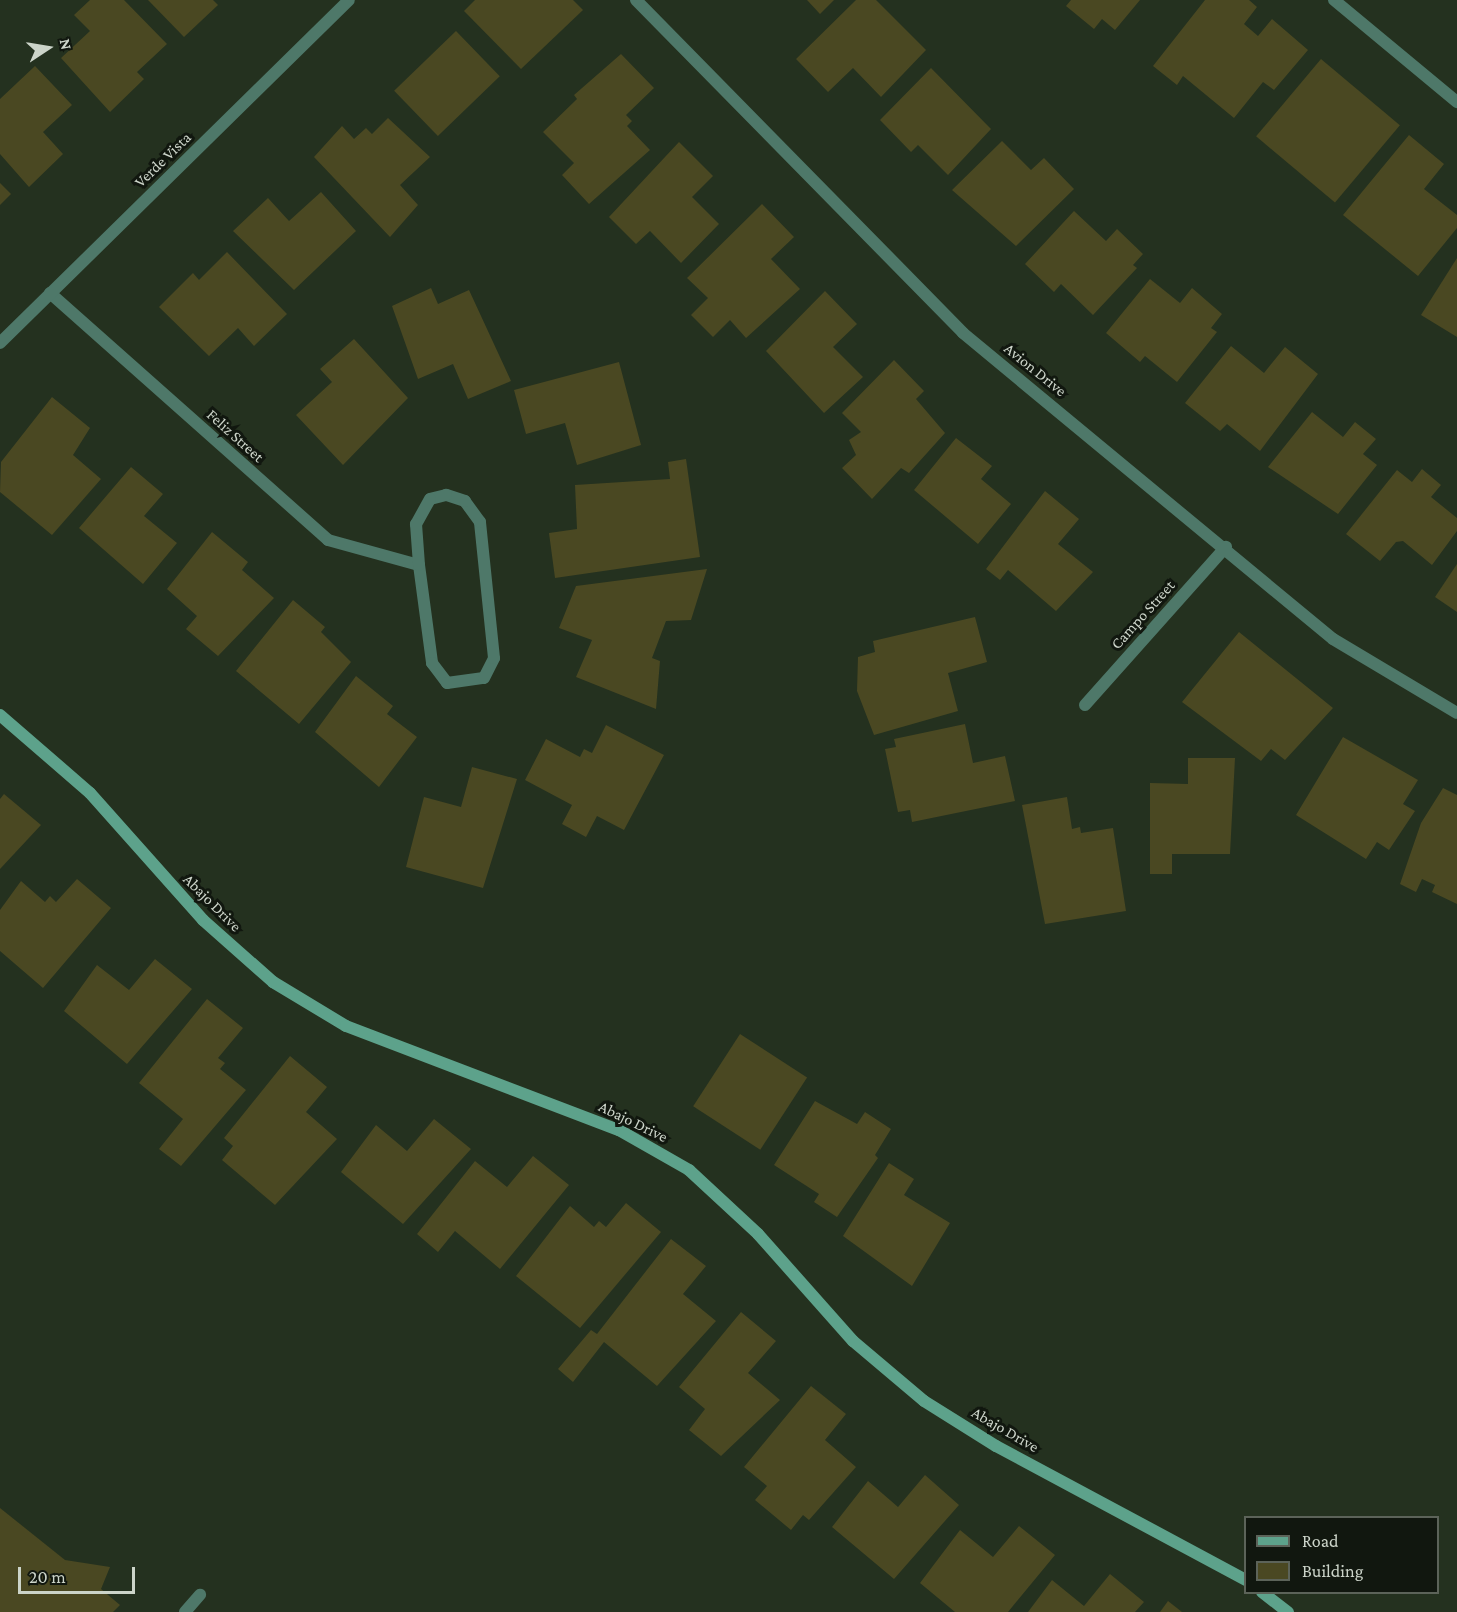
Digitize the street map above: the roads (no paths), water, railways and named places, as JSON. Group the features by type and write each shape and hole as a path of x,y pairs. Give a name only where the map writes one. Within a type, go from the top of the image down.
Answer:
{"street":[{"name":"Verde Vista","path":"0,343 349,0"},
{"name":"Avion Drive","path":"636,0 963,333 1226,547 1333,639 1457,712"},
{"path":"1334,0 1457,102"},
{"name":"Feliz Street","path":"50,293 328,540 419,565"},
{"path":"446,495 465,501 480,522 494,658 484,678 447,683 432,663 419,565 416,524 430,499 446,495"},
{"name":"Campo Street","path":"1085,705 1226,547"},
{"name":"Abajo Drive","path":"0,715 90,793 202,920 273,982 346,1026 619,1130 689,1170 758,1234 853,1341 924,1401 996,1446 1244,1579"},
{"path":"1263,1594 1288,1612"},
{"path":"185,1612 200,1595"}]}
